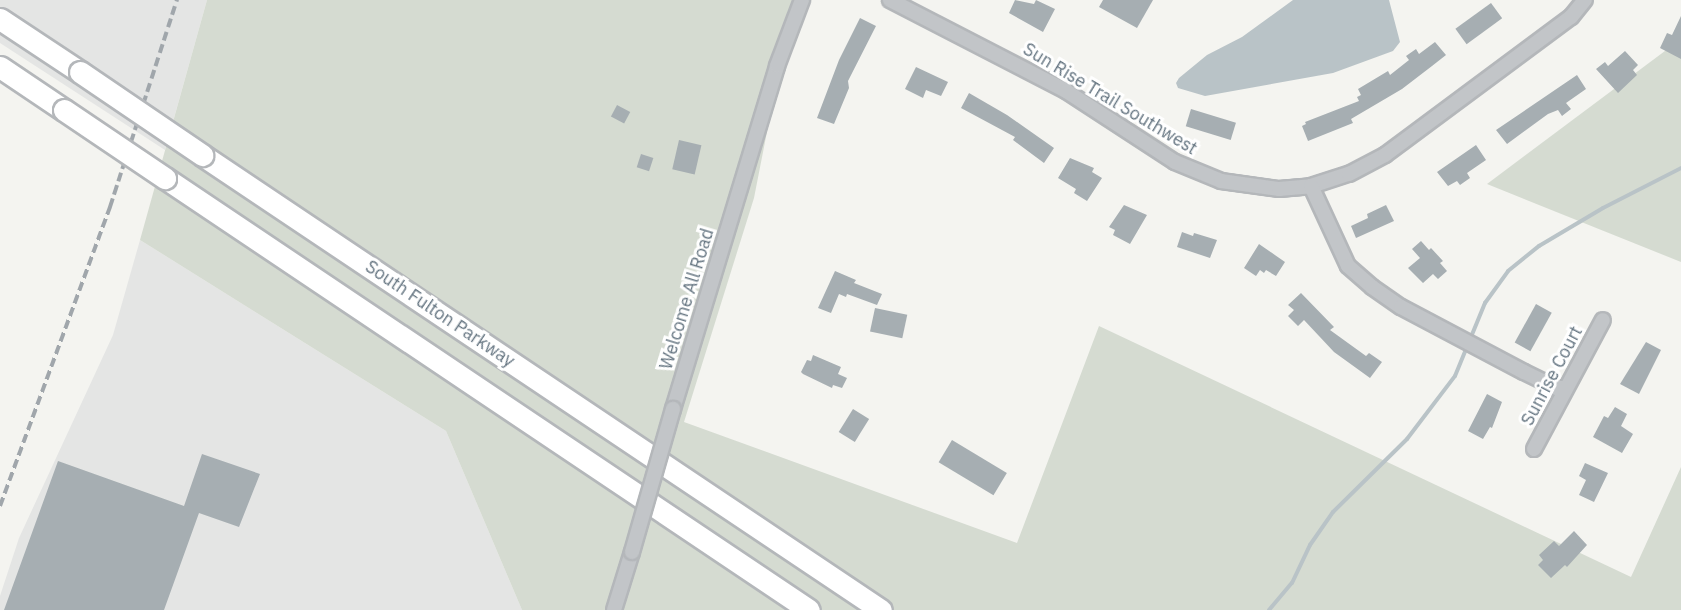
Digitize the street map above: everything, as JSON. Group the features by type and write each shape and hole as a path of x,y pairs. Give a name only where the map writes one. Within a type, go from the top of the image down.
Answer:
{"highway":[{"name":"South Fulton Parkway","path":"0,19 881,610"},
{"path":"0,67 809,610"}],"street":[{"name":"Welcome All Road","path":"614,610 777,66 802,0"},
{"name":"Sun Rise Trail Southwest","path":"890,0 1056,86 1144,144 1205,176 1244,186 1279,189 1311,186 1350,174 1385,155 1571,17 1585,0"},
{"path":"1311,186 1348,266 1372,287 1425,320 1524,372 1557,388 1564,388"},
{"name":"Sunrise Court","path":"1534,449 1564,388 1603,320"}],"shaded area":[{"path":"0,0 207,0 165,150 0,43"},
{"path":"207,0 800,0 773,101 754,198 684,422 1017,543 1099,326 1631,577 1681,467 1681,610 522,610 446,431 140,240"},
{"path":"1293,0 1389,0 1400,42 1393,51 1333,73 1205,96 1178,88 1176,83 1179,78 1207,55 1242,37"},
{"path":"1681,39 1681,262 1487,184"},
{"path":"140,240 446,431 522,610 0,610 0,596 19,538 113,335"}],"building":[{"path":"1015,0 1034,4 1036,0 1055,9 1043,32 1009,13"},
{"path":"1103,0 1153,0 1137,28 1099,7"},
{"path":"1491,3 1502,18 1467,44 1455,29"},
{"path":"1681,16 1681,59 1660,48 1667,33 1672,35"},
{"path":"860,18 876,26 848,81 849,88 834,124 817,118 839,60"},
{"path":"1435,42 1446,55 1432,66 1402,89 1351,119 1353,123 1308,141 1302,126 1306,124 1305,122 1359,101 1357,97 1361,95 1358,89 1388,71 1390,75 1409,60 1406,56 1416,49 1419,54"},
{"path":"1625,51 1638,65 1633,70 1637,75 1618,93 1596,69 1605,62 1608,66"},
{"path":"916,67 948,82 941,96 926,90 923,98 905,89"},
{"path":"1577,75 1586,89 1566,103 1571,109 1562,116 1558,110 1548,114 1507,144 1496,130"},
{"path":"969,93 1007,115 1054,148 1044,163 1013,140 1015,137 961,108"},
{"path":"617,105 630,112 624,124 611,116"},
{"path":"1191,109 1236,123 1231,140 1186,126"},
{"path":"679,140 701,145 695,174 672,169"},
{"path":"1476,145 1486,160 1467,173 1470,178 1460,185 1457,181 1448,186 1437,172"},
{"path":"641,154 653,158 649,171 637,167"},
{"path":"1070,158 1094,168 1092,172 1102,178 1087,201 1074,193 1076,189 1058,178"},
{"path":"1124,205 1147,215 1130,244 1113,235 1115,230 1109,227"},
{"path":"1386,205 1394,221 1356,238 1351,226 1368,218 1367,214"},
{"path":"1182,232 1217,240 1210,258 1177,247"},
{"path":"1421,241 1443,261 1440,263 1447,271 1438,279 1433,274 1423,283 1408,268 1420,258 1412,249"},
{"path":"1259,244 1285,262 1276,276 1266,270 1264,273 1260,270 1256,276 1244,268"},
{"path":"835,271 856,280 854,283 882,294 877,305 847,294 846,297 839,294 831,313 818,308"},
{"path":"1301,293 1334,327 1330,330 1366,356 1369,353 1382,362 1370,378 1334,352 1304,320 1298,326 1288,316 1294,310 1288,305"},
{"path":"1536,304 1552,313 1530,351 1515,342"},
{"path":"875,308 907,315 902,338 870,331"},
{"path":"1646,342 1661,350 1639,394 1620,384"},
{"path":"813,355 841,367 838,374 847,378 842,388 833,385 832,388 801,372 807,360 811,361"},
{"path":"1487,394 1502,402 1492,428 1490,427 1483,439 1468,431"},
{"path":"1615,407 1627,414 1621,426 1633,434 1622,453 1593,437 1604,416 1608,418"},
{"path":"853,409 869,419 855,442 839,432"},
{"path":"952,440 1007,473 993,495 939,462"},
{"path":"202,454 260,474 239,527 199,513 164,610 4,610 58,461 184,506"},
{"path":"1585,463 1608,473 1594,502 1579,495 1586,480 1579,476"},
{"path":"1574,531 1587,545 1567,567 1565,565 1551,578 1538,565 1543,560 1539,555 1554,541 1559,546"}],"waterway":[{"path":"1269,610 1292,583 1310,545 1333,512 1407,439 1455,376 1485,303 1508,271 1539,246 1603,208 1681,168"}],"railway":[{"path":"0,506 110,207 177,0"}]}
